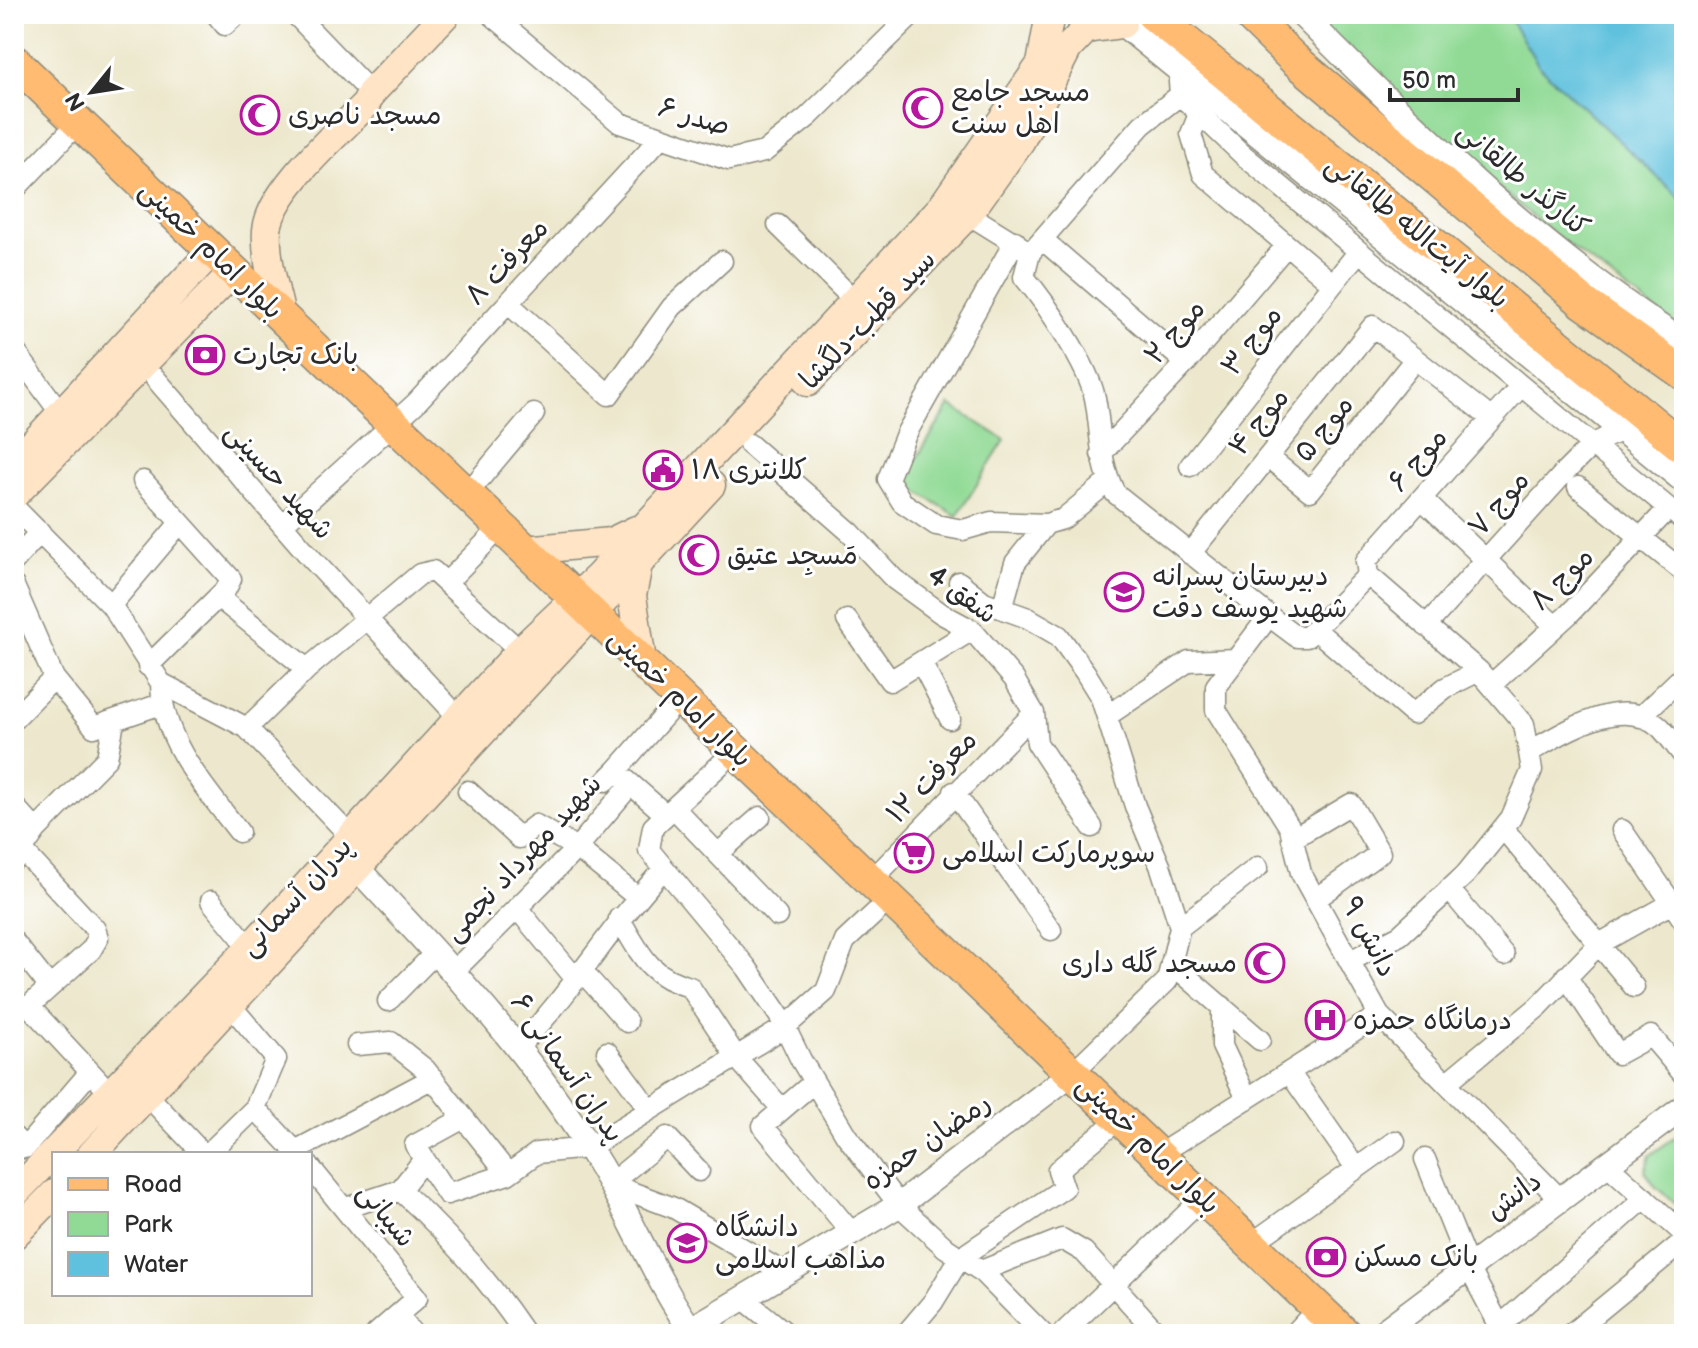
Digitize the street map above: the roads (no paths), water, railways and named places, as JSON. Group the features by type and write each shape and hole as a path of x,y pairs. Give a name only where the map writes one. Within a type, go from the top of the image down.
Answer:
{"main road":[{"path":"281,316 268,251 270,213 299,175 366,104 371,93 446,14"},
{"name":"سید قطب-دلگشا","path":"584,606 638,562 749,444 856,302 941,208 1041,64 1050,14"},
{"path":"1165,14 1182,56"},
{"name":"بلوار آیت‌الله طالقانی","path":"1248,14 1294,59 1601,317 1684,374"},
{"name":"سید قطب-دلگشا","path":"584,606 647,524 968,214 1021,140 1068,48 1086,29 1128,17"},
{"name":"بلوار آیت‌الله طالقانی","path":"1128,17 1365,191 1684,448"},
{"name":"بلوار امام خمینی","path":"14,61 1345,1334"},
{"path":"1323,184 1365,191"},
{"path":"1483,218 1521,217 1528,256"},
{"path":"14,464 223,261"},
{"path":"14,495 223,261"},
{"path":"525,550 611,542 647,524"},
{"path":"638,562 632,596 642,661"},
{"name":"پدران آسمانی","path":"55,1152 250,948 520,651 584,606"},
{"name":"پدران آسمانی","path":"94,1152 358,869 584,606"},
{"name":"پدران آسمانی","path":"14,1194 52,1155"},
{"path":"14,1235 52,1196"}],"street":[{"path":"216,14 225,25 237,14"},
{"path":"295,14 371,93"},
{"name":"صدر ۶","path":"491,14 620,123 729,160 764,152 808,117 913,14"},
{"path":"1034,14 1041,64"},
{"name":"کنارگذر طالقانی","path":"1301,14 1404,117 1587,273 1684,342"},
{"path":"1182,56 1180,95 1199,114 1676,514"},
{"path":"1182,56 1323,184 1684,481"},
{"path":"1109,481 1063,519 1046,524 991,522 963,530 936,525 902,502 888,479 906,434 1029,244 1142,125 1180,95"},
{"path":"1199,114 1191,134 1203,174 1333,284"},
{"path":"14,190 78,123"},
{"name":"معرفت ۸","path":"282,525 394,425 661,137"},
{"path":"968,214 1029,244 1186,363"},
{"path":"778,225 856,302"},
{"path":"1029,244 1024,277 1053,311 1094,395 1101,454 1115,493 1297,637 1317,631 1368,575 1485,678 1524,724 1532,770 1511,818 1449,889 1400,935 1350,961"},
{"name":"موج ۲","path":"1101,454 1186,363 1287,245"},
{"name":"موج ۳","path":"1190,466 1359,251"},
{"path":"508,303 609,395 672,307 722,261"},
{"name":"موج ۴","path":"1190,554 1373,326 1415,359"},
{"path":"14,350 62,415"},
{"path":"1415,359 1492,419"},
{"name":"موج ۵","path":"1268,457 1310,491 1415,359"},
{"name":"شهید حسینی","path":"155,378 364,618 459,718"},
{"name":"موج ۶","path":"1368,575 1366,561 1521,386"},
{"path":"467,494 534,414"},
{"name":"موج ۷","path":"1426,626 1593,444 1622,430"},
{"name":"شفق 4","path":"749,444 851,533 894,579 942,614 972,630 1014,679 1034,713 1037,743 1092,827"},
{"path":"143,481 231,579 218,597 148,666"},
{"path":"1578,487 1684,572"},
{"path":"1422,499 1555,626"},
{"path":"14,507 111,605 161,683 247,728 352,838"},
{"name":"موج ۸","path":"1317,631 1413,714 1445,688 1485,678 1555,626 1641,538 1676,514"},
{"path":"111,605 180,523"},
{"path":"1002,608 1015,563 1046,524"},
{"path":"446,583 501,527"},
{"path":"14,561 40,532"},
{"path":"247,728 364,618 420,574 433,571 520,651"},
{"path":"959,582 984,602 1059,636 1101,698 1135,806 1161,868 1180,927 1167,981 1072,1073"},
{"path":"14,586 54,678 94,727 161,704"},
{"path":"218,597 307,669"},
{"name":"دانش ۹","path":"1269,616 1216,686 1216,710 1290,828 1301,873 1379,1015 1560,1199"},
{"path":"847,620 890,681 972,630"},
{"path":"1107,716 1189,661 1236,659"},
{"path":"921,662 950,719"},
{"path":"1640,717 1684,675"},
{"path":"14,719 54,678"},
{"path":"161,683 161,704 168,729 202,783 239,832"},
{"name":"شهید مهرداد نجمی","path":"454,971 577,848 618,779 680,698"},
{"path":"1529,752 1583,723 1630,712 1658,726 1683,753"},
{"name":"معرفت ۱۲","path":"588,1148 785,1027 826,991 845,941 954,792 1034,713"},
{"path":"111,1094 22,1007 91,950 98,938 95,929 18,856 36,830 107,758 114,722"},
{"path":"735,751 653,827 649,850 747,968 785,1027 846,1135 899,1205 960,1258 981,1271 1043,1334"},
{"path":"618,779 670,811 720,852 777,916"},
{"path":"468,791 519,838 536,825 577,848 637,897"},
{"path":"954,792 1051,930"},
{"path":"1292,839 1351,804 1380,853 1316,899"},
{"path":"14,806 36,830"},
{"path":"720,852 760,817"},
{"path":"1503,828 1634,987"},
{"path":"1622,830 1674,902 1684,921"},
{"path":"1180,927 1258,867"},
{"name":"پدران آسمانی ۶","path":"358,869 488,1007 588,1148 692,1332"},
{"path":"517,1048 551,1015 619,918 663,870"},
{"path":"1449,889 1504,955"},
{"path":"211,901 250,948"},
{"path":"1446,1083 1538,1007 1599,944 1674,902"},
{"path":"517,908 627,1022"},
{"path":"619,918 650,968 670,982 690,987 737,1058 782,1109"},
{"path":"14,942 49,986"},
{"path":"388,1001 436,952"},
{"path":"1171,963 1260,1040"},
{"path":"1566,976 1618,1054 1651,1036 1684,1075"},
{"path":"1222,1006 1222,1046 1247,1099"},
{"path":"208,1152 255,1108 276,1059 232,1007"},
{"path":"1158,1155 1379,1015"},
{"path":"357,1045 391,1042 433,1078 508,1174"},
{"path":"607,1052 649,1109"},
{"path":"14,1137 25,1148 90,1072"},
{"path":"1289,1072 1356,1168"},
{"name":"رمضان حمزه","path":"692,1332 899,1205 1072,1073"},
{"path":"298,1152 433,1078"},
{"path":"814,1082 763,1126 851,1232"},
{"path":"148,1096 204,1152"},
{"name":"دانش","path":"1380,1334 1609,1166 1684,1107"},
{"path":"255,1108 295,1152"},
{"path":"464,1118 415,1145 447,1194 508,1174 537,1153 588,1148"},
{"path":"906,1334 933,1303 960,1258 1064,1188 1058,1170 1120,1118"},
{"path":"699,1171 667,1137 610,1184 674,1208 786,1274"},
{"path":"1251,1244 1395,1141"},
{"path":"346,1208 400,1190 424,1159"},
{"path":"1425,1159 1469,1268 1502,1330 1645,1198"},
{"path":"1609,1166 1684,1234"},
{"name":"شیبانی","path":"312,1169 417,1298 398,1316"},
{"path":"400,1190 433,1219 485,1279 525,1334"},
{"path":"1062,1334 1203,1198"},
{"path":"981,1271 1062,1239 1084,1252 1158,1334"},
{"path":"1571,1334 1684,1241"},
{"path":"745,1300 787,1334"},
{"path":"1294,1334 1318,1308"},
{"path":"376,1334 398,1316 413,1334"}],"water":[{"path":"1507,14 1684,14 1684,202 1539,66"}],"place":[{"name":"مسجد جامع اهل سنت","path":"923,108"},
{"name":"مسجد ناصری","path":"260,115"},
{"name":"بانک تجارت","path":"205,355"},
{"name":"کلانتری ۱۸","path":"663,470"},
{"name":"مَسجِد عتیق","path":"699,555"},
{"name":"دبیرستان پسرانه شهید یوسف دقت","path":"1124,592"},
{"name":"سوپرمارکت اسلامی","path":"914,853"},
{"name":"مسجد گله داری","path":"1265,963"},
{"name":"درمانگاه حمزه","path":"1325,1020"},
{"name":"دانشگاه مذاهب اسلامی","path":"687,1243"},
{"name":"بانک مسکن","path":"1326,1257"}]}
